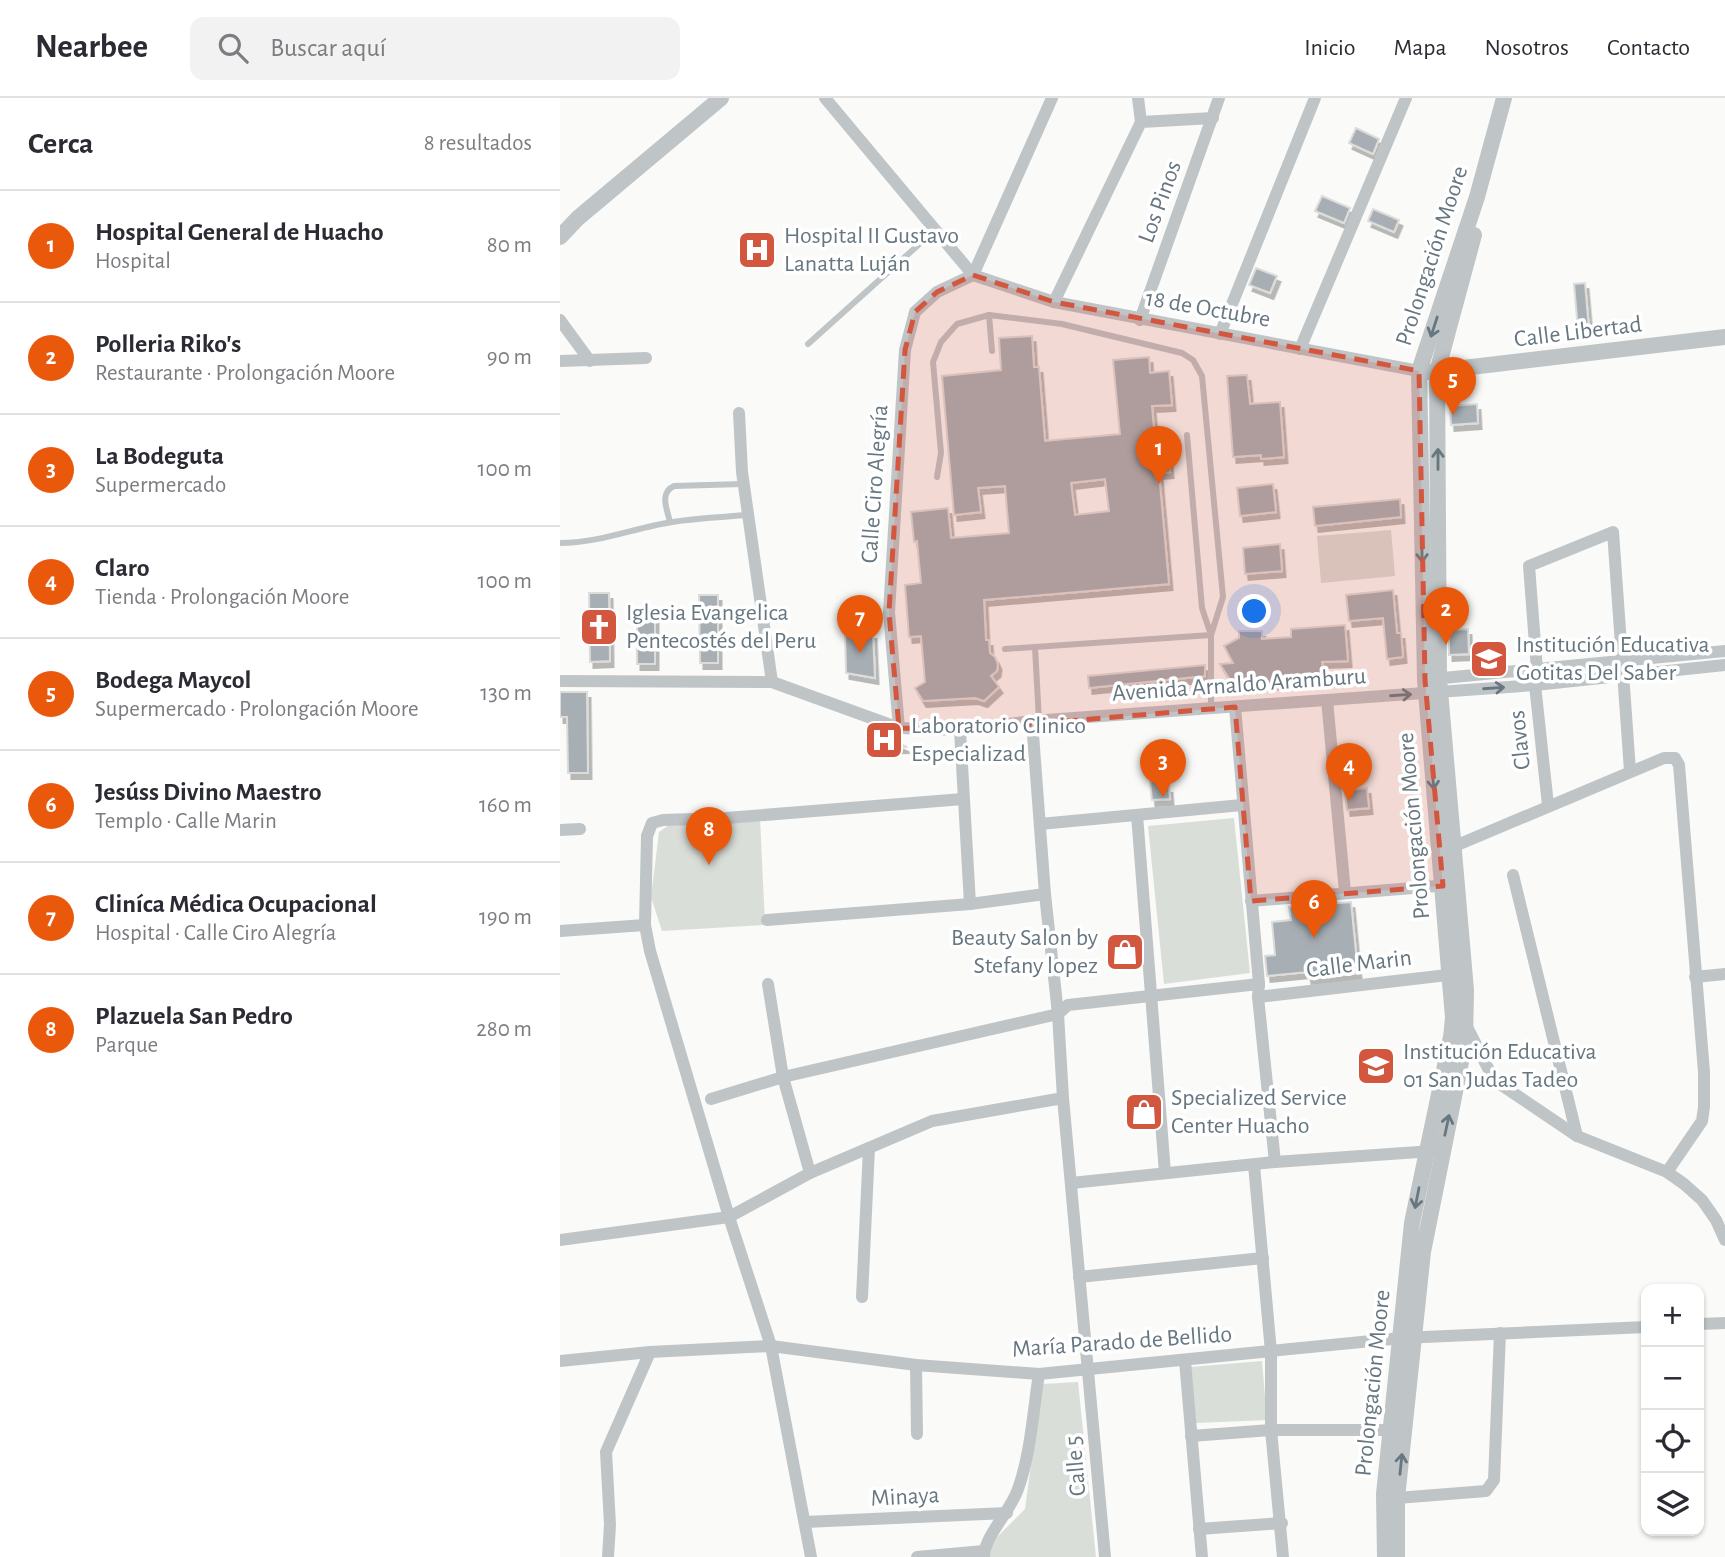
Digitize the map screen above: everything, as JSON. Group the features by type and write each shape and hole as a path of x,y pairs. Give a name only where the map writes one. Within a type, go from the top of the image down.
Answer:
{"street":[{"path":"560,237 578,218 721,98"},
{"path":"825,98 973,275 1052,98"},
{"path":"1054,302 1140,122 1138,98"},
{"name":"Los Pinos","path":"1140,320 1219,98"},
{"path":"1220,334 1315,98"},
{"path":"1300,349 1406,98"},
{"name":"Prolongación Moore","path":"1397,1557 1397,1498 1408,1338 1412,1223 1434,1151 1451,1037 1460,1021 1433,686 1419,371 1477,197 1504,98"},
{"name":"Prolongación Moore","path":"1450,885 1455,846 1433,686 1437,372 1513,98"},
{"path":"1140,122 1213,118"},
{"path":"560,216 578,218"},
{"name":"18 de Octubre","path":"973,275 1054,302 1140,320 1419,371 1437,372"},
{"name":"Calle Ciro Alegría","path":"899,728 888,612 905,350 915,312 937,292 973,275"},
{"path":"560,320 590,360"},
{"name":"Calle Libertad","path":"1437,372 1725,337"},
{"path":"560,361 646,358"},
{"path":"739,413 743,484 772,682"},
{"name":"Clavos","path":"1548,805 1535,685 1537,670 1529,566 1612,532 1623,662"},
{"path":"1433,686 1537,670 1725,651"},
{"path":"1623,662 1630,771"},
{"path":"1433,686 1535,685 1725,666"},
{"name":"Avenida Arnaldo Aramburu","path":"560,681 772,682 899,728 960,730 1036,721 1327,700 1433,686"},
{"path":"1327,700 1345,892"},
{"path":"1235,707 1275,1162"},
{"name":"Calle 5","path":"1036,721 1045,894 1058,1014 1063,1098 1105,1557"},
{"path":"960,730 970,904"},
{"path":"1455,846 1630,771 1664,758 1675,758 1679,765 1704,1072 1704,1107 1702,1121 1667,1172"},
{"path":"811,1557 771,1346 729,1217 650,951 645,925 647,836 652,823 663,820 726,818 962,799"},
{"path":"1040,824 1242,805"},
{"path":"1137,815 1166,1173"},
{"path":"560,830 580,829"},
{"path":"1513,875 1577,1136"},
{"path":"1251,901 1450,885"},
{"path":"766,920 970,904 1045,894"},
{"path":"560,931 645,925"},
{"name":"Calle Marin","path":"711,1100 783,1077 1058,1014 1068,1005 1153,996 1259,991 1457,974"},
{"path":"1695,977 1725,974"},
{"path":"768,984 783,1077 810,1172"},
{"path":"1460,1021 1494,1080 1577,1136 1667,1172 1702,1200 1716,1220 1725,1240"},
{"path":"560,1240 729,1217 810,1172 932,1121 1063,1098"},
{"path":"862,1297 869,1148"},
{"path":"1071,1183 1275,1162 1434,1151"},
{"path":"1254,1165 1271,1352 1271,1430 1282,1523 1283,1557"},
{"path":"1079,1277 1263,1258"},
{"path":"1704,1324 1725,1323"},
{"name":"María Parado de Bellido","path":"560,1361 650,1352 771,1346 916,1365 1039,1374 1408,1338 1641,1326"},
{"path":"1397,1498 1473,1494 1486,1491 1494,1480 1500,1333"},
{"name":"Prolongación Moore","path":"1385,1557 1384,1494 1390,1430 1408,1338"},
{"path":"608,1557 610,1525 606,1451 650,1352"},
{"path":"1185,1361 1202,1557"},
{"path":"916,1365 917,1434"},
{"path":"917,1557 984,1554 1019,1488 1039,1374"},
{"path":"1191,1436 1271,1430 1390,1430"},
{"name":"Minaya","path":"805,1522 1007,1513"},
{"path":"1199,1529 1282,1523"}],"lane":[{"path":"808,344 935,230"},
{"path":"989,315 992,351"},
{"path":"937,477 941,453 933,362 942,342 957,324 989,315 1062,324 1182,353 1192,360 1202,376 1223,597 1211,635 1211,709"},
{"path":"1187,435 1202,608 1211,635"},
{"path":"670,522 664,496 668,489 674,486 743,484"},
{"path":"560,543 578,543 619,536 670,522 747,514"},
{"path":"1005,649 1211,635"},
{"path":"1035,647 1036,721"}],"highlighted area":[{"path":"973,275 1054,302 1419,371 1425,680 1443,886 1251,901 1235,707 960,730 899,728 889,612 905,350 915,312 937,292"}],"shaded area":[{"path":"1391,530 1395,576 1321,583 1317,536"},
{"path":"760,818 765,925 662,931 651,897 659,832 669,825"},
{"path":"1234,818 1250,973 1164,984 1148,826"},
{"path":"1262,1361 1267,1420 1196,1423 1191,1367"},
{"path":"1078,1382 1096,1557 988,1557 988,1546 1025,1509 1042,1384"}],"building":[{"path":"1356,128 1379,139 1373,154 1349,143"},
{"path":"1322,196 1350,208 1344,223 1315,211"},
{"path":"1373,209 1399,220 1394,232 1368,221"},
{"path":"1256,268 1277,276 1270,293 1249,285"},
{"path":"1585,283 1589,329 1578,330 1574,284"},
{"path":"1032,336 1034,367 1039,367 1045,441 1120,434 1113,360 1149,357 1150,373 1169,371 1172,405 1152,406 1156,452 1168,451 1170,472 1159,473 1169,584 984,600 986,640 989,640 990,653 998,664 997,671 991,676 999,687 984,701 975,698 923,701 915,688 925,682 921,636 909,637 905,585 921,583 911,512 948,508 951,538 1009,533 1005,486 978,488 981,512 954,515 942,376 1001,370 999,338","holes":["1105,479 1109,511 1075,515 1071,483"]},
{"path":"1247,375 1250,404 1280,402 1284,457 1233,457 1227,376"},
{"path":"1477,404 1478,423 1451,425 1450,406"},
{"path":"1273,484 1276,512 1240,516 1237,488"},
{"path":"1400,499 1401,517 1315,526 1313,507"},
{"path":"1280,544 1282,571 1245,574 1243,548"},
{"path":"1393,590 1397,633 1401,633 1403,657 1387,659 1383,618 1349,621 1346,595"},
{"name":"Iglesia Evangelica Pentecostés del Peru","path":"589,593 609,593 610,661 590,662"},
{"path":"699,595 718,595 718,663 700,663"},
{"path":"637,615 655,615 655,664 637,664"},
{"path":"1345,625 1348,661 1322,662 1324,680 1236,686 1220,664 1233,663 1224,646 1239,638 1239,631 1262,631 1262,639 1291,637 1291,629"},
{"path":"1468,629 1469,654 1449,655 1449,630"},
{"path":"873,633 875,678 846,673 845,634"},
{"path":"1205,665 1205,676 1089,688 1088,676"},
{"path":"560,692 587,692 588,773 568,773 567,717 560,717"},
{"name":"Laboratorio Clinico Especializad","path":"874,732 907,747 869,748"},
{"path":"1162,780 1163,788 1169,787 1170,799 1152,800 1150,781"},
{"path":"1367,788 1369,808 1347,810 1345,791"},
{"path":"1351,902 1358,973 1308,978 1307,972 1267,976 1265,956 1275,955 1272,922 1291,920 1289,907"}],"place":[{"name":"Hospital II Gustavo Lanatta Luján","path":"757,250"},
{"name":"Bodega Maycol","path":"1453,415"},
{"name":"Hospital General de Huacho","path":"1159,484"},
{"name":"Iglesia Evangelica Pentecostés del Peru","path":"599,627"},
{"name":"Polleria Riko's","path":"1446,645"},
{"name":"Cliníca Médica Ocupacional","path":"860,653"},
{"name":"Institución Educativa Gotitas Del Saber","path":"1489,659"},
{"name":"Laboratorio Clinico Especializad","path":"884,740"},
{"name":"La Bodeguta","path":"1163,797"},
{"name":"Claro","path":"1349,801"},
{"name":"Plazuela San Pedro","path":"709,865"},
{"name":"Jesúss Divino Maestro","path":"1314,938"},
{"name":"Beauty Salon by Stefany lopez","path":"1125,952"},
{"name":"Institución Educativa 01 San Judas Tadeo","path":"1376,1066"},
{"name":"Specialized Service Center Huacho","path":"1144,1112"}]}
